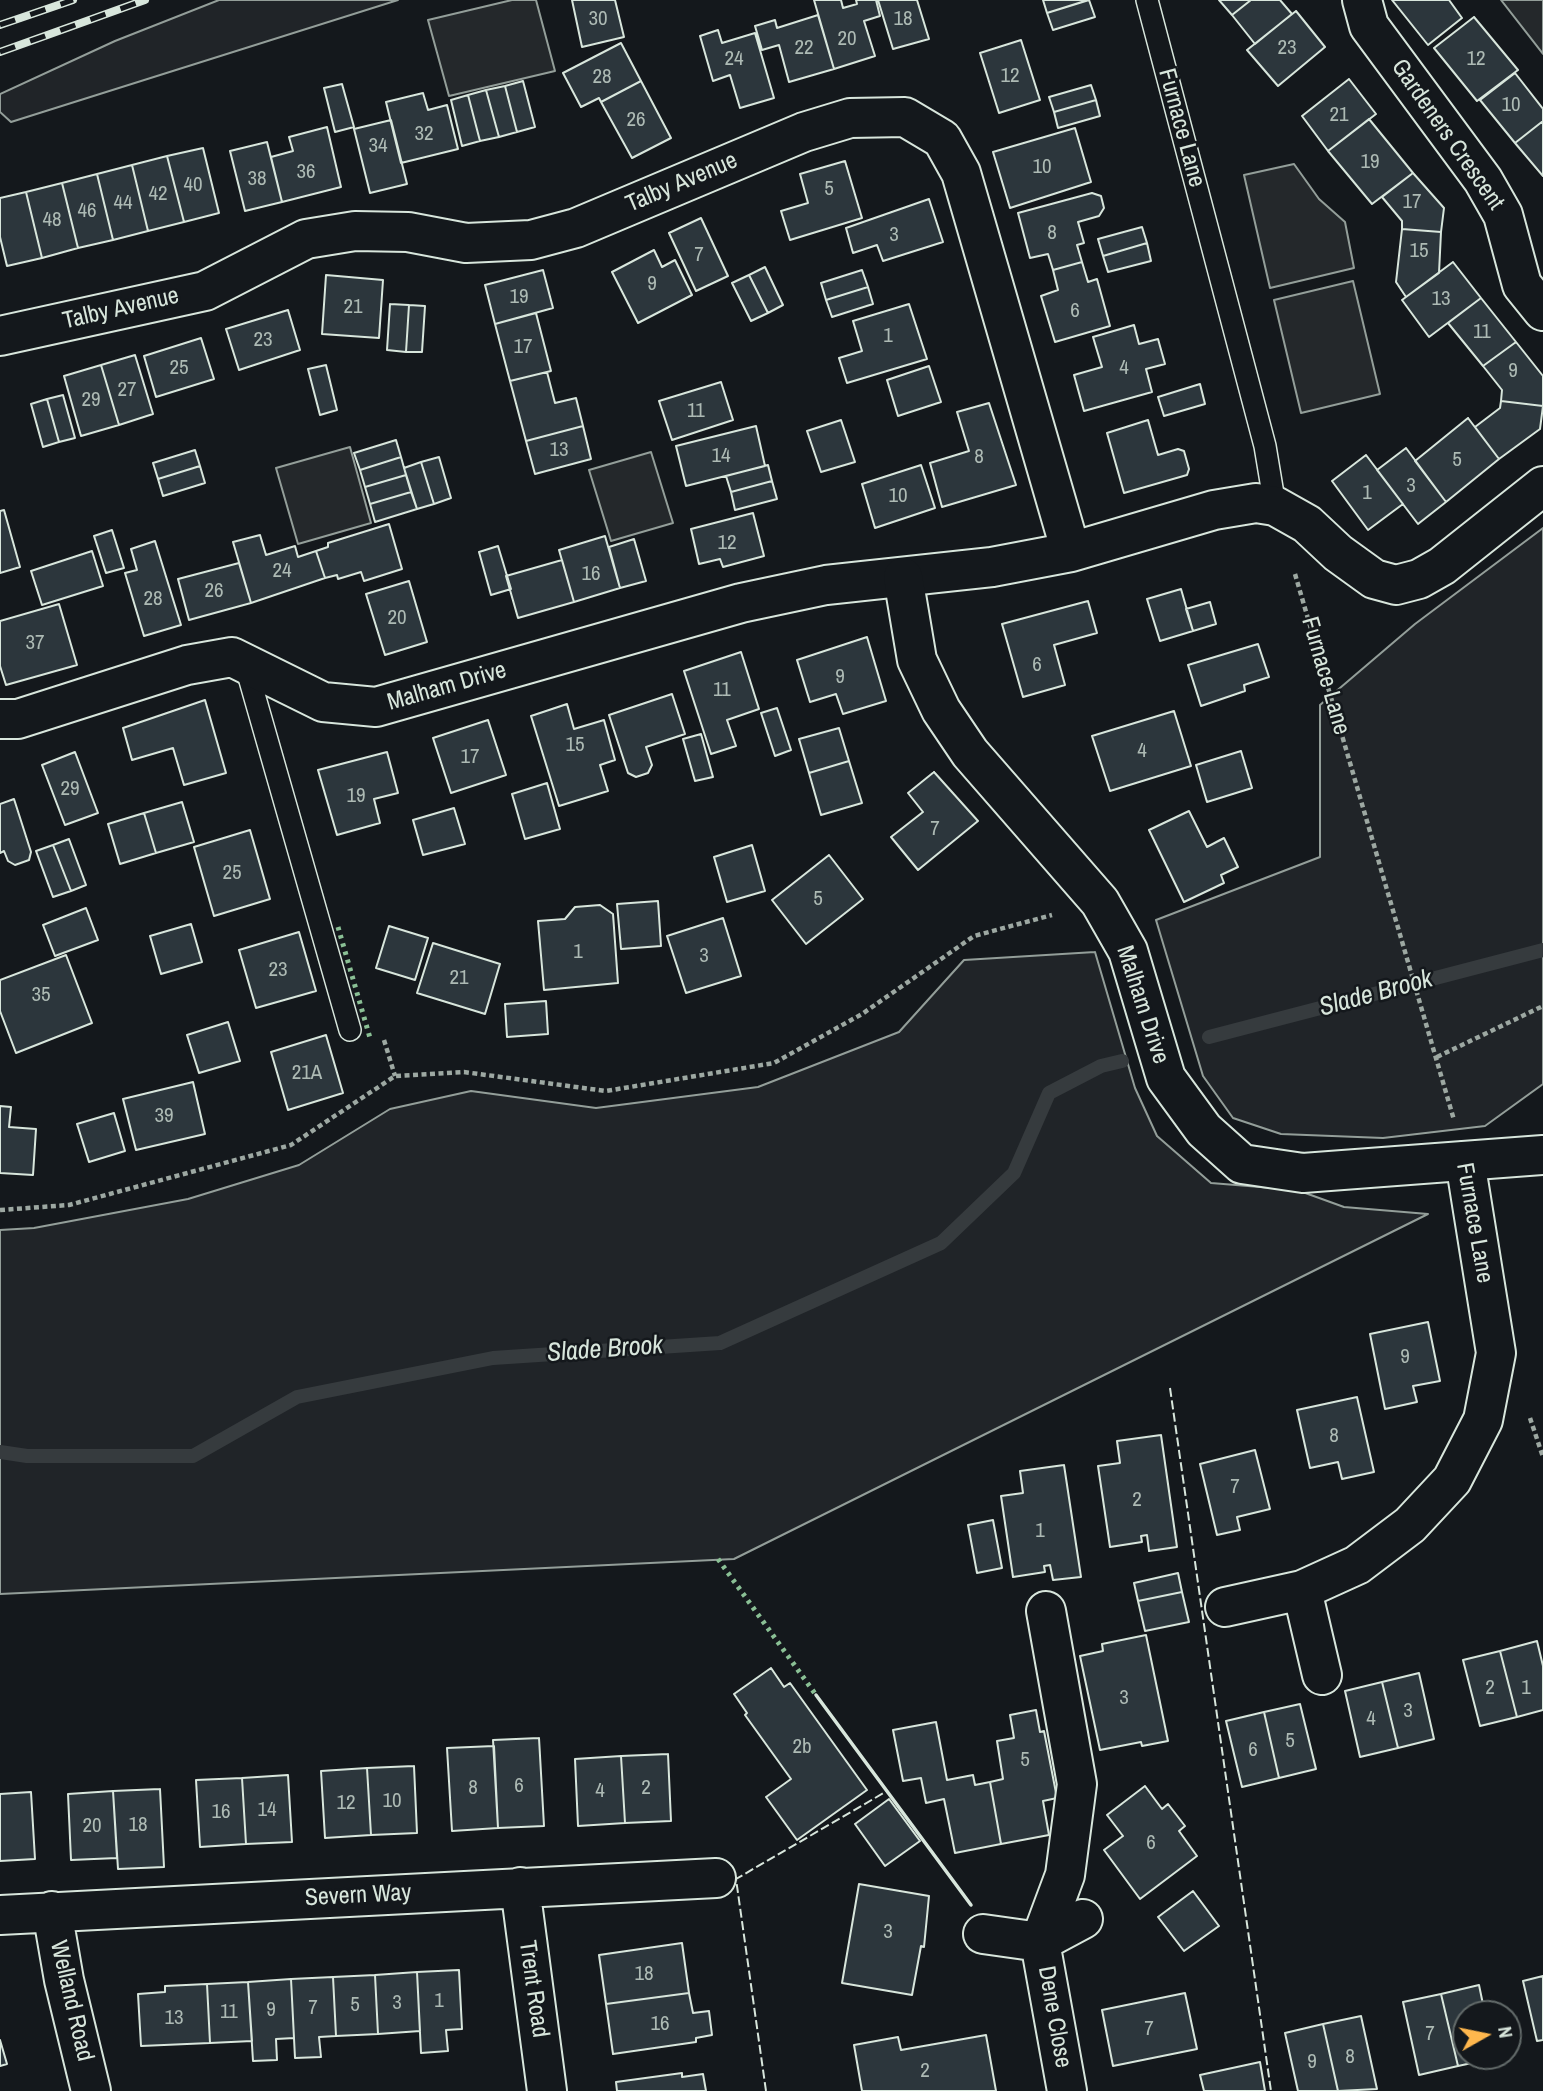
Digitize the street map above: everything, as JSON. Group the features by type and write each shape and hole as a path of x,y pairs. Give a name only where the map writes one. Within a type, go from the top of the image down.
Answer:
{"street":[{"name":"Gardeners Crescent","path":"1362,0 1369,26 1483,180 1503,215 1522,285 1543,312"},
{"name":"Talby Avenue","path":"0,336 205,291 306,239 355,231 408,232 466,243 531,240 576,228 804,132 850,118 905,117 942,139 961,173 1071,552"},
{"path":"1275,506 1307,524 1338,553 1374,579 1396,585 1419,579 1442,566 1543,486"},
{"name":"Malham Drive","path":"0,719 18,719 187,665 232,657 244,660 323,702 376,707 741,603 826,585 992,567 1071,552 1213,510 1256,503 1275,506"},
{"name":"Malham Drive","path":"903,577 917,660 941,710 970,753 1100,902 1128,951 1166,1078 1204,1130 1242,1164 1303,1173 1543,1155"},
{"name":"Furnace Lane","path":"1302,1590 1357,1565 1410,1525 1452,1480 1483,1420 1496,1353 1465,1161"},
{"path":"1225,1606 1302,1590 1322,1675"},
{"path":"1040,1942 1065,1875 1077,1784 1046,1611"},
{"name":"Severn Way","path":"0,1915 716,1878"},
{"name":"Trent Road","path":"520,1887 547,2091"},
{"name":"Welland Road","path":"52,1911 64,1980 92,2091"},
{"path":"983,1934 1040,1942 1083,1920"},
{"name":"Dene Close","path":"1040,1942 1067,2091"}],"lane":[{"name":"Furnace Lane","path":"1147,0 1265,446 1275,506"},
{"path":"244,660 350,1030"}],"path":[{"name":"Furnace Lane","path":"1294,572 1465,1161"},
{"path":"0,1210 69,1205 292,1145 395,1076 464,1072 606,1091 774,1063 862,1014 974,936 1100,902"},
{"path":"1436,1055 1543,1006"}],"shaded area":[{"path":"219,0 398,0 11,122 0,112 0,94 115,41"},
{"path":"512,0 536,0 555,71 449,96 428,20"},
{"path":"1501,0 1543,0 1543,54"},
{"path":"1294,164 1319,199 1345,222 1354,268 1270,288 1244,175"},
{"path":"1353,281 1380,394 1301,413 1274,300"},
{"path":"350,447 371,523 298,544 276,468"},
{"path":"651,452 673,523 611,541 589,470"},
{"path":"1543,528 1543,1084 1485,1126 1383,1138 1281,1134 1233,1118 1203,1076 1156,920 1320,857 1320,705 1415,624"},
{"path":"1095,952 1135,1088 1157,1136 1211,1183 1297,1190 1344,1207 1428,1214 734,1559 0,1594 0,1230 34,1228 188,1199 299,1165 390,1109 471,1091 596,1108 758,1087 899,1032 964,960"}],"building":[{"path":"572,0 615,0 624,37 582,47"},
{"path":"814,0 841,0 843,8 857,4 856,0 876,0 880,16 864,21 875,56 834,69"},
{"path":"878,0 917,0 929,39 893,49"},
{"path":"1043,0 1088,0 1047,13"},
{"path":"1089,0 1095,17 1053,30 1047,13"},
{"path":"1219,0 1251,0 1232,15"},
{"path":"1251,0 1280,0 1292,14 1255,44 1232,15"},
{"path":"1392,0 1449,0 1462,18 1428,45"},
{"path":"1296,11 1325,47 1278,86 1247,50"},
{"path":"818,15 834,69 789,82 779,45 762,50 755,26 775,20 777,28"},
{"path":"1474,17 1518,70 1477,101 1434,48"},
{"path":"718,30 722,43 755,33 774,98 740,108 730,75 713,81 700,36"},
{"path":"1021,40 1040,100 999,113 980,53"},
{"path":"621,43 641,81 601,102 599,98 581,107 563,73"},
{"path":"1515,73 1543,109 1543,121 1515,143 1480,100"},
{"path":"1349,79 1376,114 1328,151 1302,116"},
{"path":"523,81 535,127 517,132 505,86"},
{"path":"641,81 671,138 632,158 601,102"},
{"path":"342,84 354,127 335,132 324,88"},
{"path":"1091,85 1096,100 1054,112 1049,97"},
{"path":"505,86 517,132 499,137 486,90"},
{"path":"486,90 499,137 480,141 468,95"},
{"path":"423,93 428,110 447,105 458,149 401,163 386,102"},
{"path":"468,95 480,141 462,146 451,100"},
{"path":"1096,100 1100,116 1058,128 1054,112"},
{"path":"1369,119 1413,173 1372,204 1328,151"},
{"path":"391,120 407,184 370,193 354,129"},
{"path":"1543,121 1543,176 1515,143"},
{"path":"327,127 341,187 282,202 271,157 293,151 289,137"},
{"path":"1075,128 1091,182 1010,208 993,152"},
{"path":"267,142 282,202 245,211 230,151"},
{"path":"203,148 219,213 184,222 167,156"},
{"path":"167,156 184,222 148,231 132,165"},
{"path":"845,161 862,218 790,240 781,211 808,203 800,174"},
{"path":"132,165 148,231 113,240 97,174"},
{"path":"1413,173 1444,208 1441,232 1402,229 1402,221 1382,197"},
{"path":"97,174 113,240 78,248 62,183"},
{"path":"62,183 78,248 42,258 26,192"},
{"path":"26,192 42,258 7,266 0,237 0,198"},
{"path":"1092,193 1101,196 1104,208 1099,216 1078,222 1084,243 1077,245 1082,262 1053,270 1048,254 1030,258 1018,213"},
{"path":"929,199 943,242 883,261 877,245 853,253 846,228"},
{"path":"701,218 728,276 696,291 669,233"},
{"path":"1142,227 1147,243 1103,256 1098,239"},
{"path":"1402,229 1441,232 1439,273 1406,297 1396,282"},
{"path":"1147,243 1151,261 1108,272 1103,256"},
{"path":"654,250 662,267 675,260 692,295 638,323 612,272"},
{"path":"1082,262 1088,282 1097,279 1110,326 1055,342 1041,296 1058,290 1053,270"},
{"path":"1453,262 1481,298 1429,337 1402,300"},
{"path":"765,267 783,305 768,313 749,275"},
{"path":"543,270 553,308 495,324 485,285"},
{"path":"862,270 868,287 826,300 821,283"},
{"path":"326,275 383,280 379,338 322,334"},
{"path":"749,275 768,313 751,321 732,283"},
{"path":"868,287 873,304 832,317 826,300"},
{"path":"1481,298 1516,342 1483,366 1448,323"},
{"path":"390,304 409,305 406,352 387,350"},
{"path":"909,304 927,359 847,383 839,358 862,351 853,321"},
{"path":"409,305 425,306 422,352 406,352"},
{"path":"288,310 300,350 239,370 226,329"},
{"path":"536,313 551,371 510,381 495,324"},
{"path":"1134,325 1139,344 1158,339 1165,364 1146,369 1152,392 1084,411 1074,375 1102,367 1093,337"},
{"path":"201,338 214,379 156,397 144,356"},
{"path":"1516,342 1543,376 1543,406 1501,401 1502,390 1483,366"},
{"path":"135,355 153,414 119,425 101,365"},
{"path":"101,365 119,425 81,436 64,376"},
{"path":"326,365 337,410 320,415 308,369"},
{"path":"929,366 941,402 898,416 887,380"},
{"path":"547,372 555,403 576,398 583,426 526,441 510,381"},
{"path":"721,382 733,420 672,440 659,401"},
{"path":"1200,384 1205,404 1164,416 1158,397"},
{"path":"63,395 75,438 59,442 47,399"},
{"path":"47,399 59,442 43,447 31,404"},
{"path":"1501,401 1543,406 1540,429 1499,459 1475,427 1500,408"},
{"path":"989,403 1016,485 942,507 930,463 969,451 957,412"},
{"path":"1468,418 1499,459 1446,502 1415,461"},
{"path":"841,420 855,462 821,472 807,431"},
{"path":"1148,420 1158,455 1178,449 1184,451 1189,469 1187,475 1124,493 1107,433"},
{"path":"583,426 591,459 535,474 526,441"},
{"path":"756,426 765,466 686,486 676,446"},
{"path":"396,440 401,457 360,470 354,453"},
{"path":"1406,448 1446,502 1418,524 1377,470"},
{"path":"195,450 200,466 158,479 153,463"},
{"path":"1366,455 1403,504 1368,530 1332,481"},
{"path":"401,457 406,475 365,487 360,470"},
{"path":"439,457 451,498 434,504 421,462"},
{"path":"421,462 434,504 417,509 404,468"},
{"path":"768,465 772,481 731,492 726,476"},
{"path":"921,465 935,508 875,528 862,484"},
{"path":"200,466 205,483 163,496 158,479"},
{"path":"406,475 411,492 370,504 365,487"},
{"path":"772,481 777,499 735,510 731,492"},
{"path":"411,492 417,509 375,522 370,504"},
{"path":"4,510 20,567 0,573 0,511"},
{"path":"753,513 764,556 723,567 720,559 699,564 691,529"},
{"path":"389,524 402,569 364,581 361,572 338,579 337,575 325,578 316,551 328,547 328,543"},
{"path":"112,530 124,568 106,573 94,536"},
{"path":"260,535 266,555 295,546 298,557 316,551 325,578 251,603 233,542"},
{"path":"605,536 620,588 574,602 559,550"},
{"path":"634,539 646,581 620,588 609,547"},
{"path":"155,541 181,625 144,636 125,573 137,570 131,549"},
{"path":"498,546 511,589 491,595 479,552"},
{"path":"92,551 103,586 42,605 31,571"},
{"path":"562,560 574,602 518,618 506,576"},
{"path":"239,563 251,603 189,620 178,579"},
{"path":"409,581 427,642 385,655 366,594"},
{"path":"1181,589 1193,631 1160,641 1147,599"},
{"path":"1088,601 1097,633 1054,645 1065,685 1023,697 1002,624"},
{"path":"1210,602 1216,624 1193,631 1186,609"},
{"path":"59,604 77,665 6,685 0,666 0,621"},
{"path":"867,637 886,701 843,714 836,694 810,702 797,660"},
{"path":"1258,644 1269,677 1244,685 1245,691 1201,706 1188,665"},
{"path":"741,652 759,709 727,720 736,746 711,754 684,671"},
{"path":"672,694 685,734 646,747 652,765 648,773 636,777 628,773 609,715"},
{"path":"205,700 226,773 184,785 173,748 132,760 123,728"},
{"path":"567,704 574,729 604,720 615,760 600,765 608,791 559,806 531,716"},
{"path":"777,708 791,750 775,756 761,713"},
{"path":"1174,711 1191,766 1110,791 1092,736"},
{"path":"488,720 506,775 451,793 433,738"},
{"path":"839,728 849,761 809,773 799,739"},
{"path":"701,734 713,777 695,781 683,739"},
{"path":"1241,751 1252,788 1207,802 1196,765"},
{"path":"75,752 98,813 65,825 42,765"},
{"path":"387,752 398,793 374,799 380,823 337,835 318,770"},
{"path":"849,761 862,803 821,815 809,773"},
{"path":"934,772 978,821 918,870 891,837 923,812 908,793"},
{"path":"547,783 560,829 525,839 512,794"},
{"path":"14,799 31,852 29,860 15,865 8,861 4,851 0,853 0,804"},
{"path":"182,802 194,842 156,853 144,813"},
{"path":"454,808 465,844 423,855 413,820"},
{"path":"1189,811 1207,847 1224,838 1238,867 1221,875 1224,883 1184,902 1149,830"},
{"path":"144,813 156,853 120,864 108,824"},
{"path":"250,830 270,899 214,916 194,847"},
{"path":"69,839 86,885 71,891 53,845"},
{"path":"53,845 71,891 53,897 36,851"},
{"path":"752,845 765,891 727,902 714,857"},
{"path":"829,855 863,899 806,944 772,900"},
{"path":"658,901 661,946 621,949 617,904"},
{"path":"600,905 613,914 618,983 544,990 538,921 565,919 575,907"},
{"path":"86,908 98,940 55,956 43,925"},
{"path":"723,918 741,976 686,993 667,936"},
{"path":"191,924 202,962 161,974 150,936"},
{"path":"389,926 428,938 415,980 376,968"},
{"path":"299,932 316,991 256,1008 239,950"},
{"path":"433,943 500,964 485,1014 417,993"},
{"path":"66,955 92,1023 16,1053 0,1011 0,980"},
{"path":"546,1001 548,1034 507,1037 505,1004"},
{"path":"228,1022 240,1061 199,1073 187,1035"},
{"path":"326,1035 343,1093 288,1110 271,1052"},
{"path":"193,1082 205,1134 136,1150 123,1099"},
{"path":"0,1106 11,1107 9,1127 36,1129 33,1175 0,1173"},
{"path":"114,1113 125,1151 89,1162 77,1124"},
{"path":"1428,1322 1440,1381 1413,1386 1417,1402 1385,1409 1370,1334"},
{"path":"1357,1397 1374,1472 1342,1479 1338,1462 1310,1468 1297,1410"},
{"path":"1161,1435 1177,1547 1149,1551 1147,1535 1141,1536 1142,1542 1110,1547 1098,1466 1120,1463 1117,1441"},
{"path":"1255,1450 1270,1509 1237,1517 1240,1530 1217,1535 1200,1464"},
{"path":"1064,1465 1081,1577 1053,1580 1050,1565 1044,1566 1045,1572 1013,1577 1001,1496 1023,1493 1020,1471"},
{"path":"993,1520 1002,1568 977,1573 968,1525"},
{"path":"1178,1573 1182,1592 1138,1601 1134,1583"},
{"path":"1182,1592 1189,1622 1145,1631 1138,1601"},
{"path":"1146,1635 1168,1741 1142,1746 1141,1742 1100,1750 1080,1656 1103,1651 1102,1644"},
{"path":"1537,1641 1543,1666 1543,1710 1517,1717 1500,1651"},
{"path":"1500,1651 1517,1717 1480,1726 1463,1660"},
{"path":"771,1668 784,1687 790,1683 867,1790 797,1840 766,1797 791,1779 745,1715 747,1713 734,1694"},
{"path":"1419,1673 1434,1739 1398,1748 1382,1682"},
{"path":"1382,1682 1398,1748 1360,1757 1345,1691"},
{"path":"1300,1704 1316,1769 1279,1778 1264,1712"},
{"path":"1036,1710 1040,1732 1044,1731 1057,1798 1043,1801 1049,1835 1001,1844 990,1782 1003,1779 997,1741 1014,1738 1010,1715"},
{"path":"1264,1712 1279,1778 1242,1787 1226,1721"},
{"path":"936,1722 947,1780 973,1775 975,1785 990,1782 1001,1844 955,1853 944,1799 926,1803 921,1778 903,1781 893,1730"},
{"path":"539,1738 544,1826 498,1828 493,1740"},
{"path":"494,1746 498,1828 452,1831 447,1748"},
{"path":"668,1754 671,1821 625,1823 621,1756"},
{"path":"621,1756 625,1823 578,1826 575,1759"},
{"path":"414,1766 417,1833 371,1835 367,1768"},
{"path":"367,1768 371,1835 325,1838 321,1771"},
{"path":"288,1775 292,1842 246,1844 242,1778"},
{"path":"242,1778 246,1844 200,1847 196,1780"},
{"path":"1145,1786 1162,1809 1168,1804 1185,1826 1179,1831 1197,1856 1140,1899 1104,1850 1123,1836 1107,1815"},
{"path":"160,1789 164,1867 118,1869 113,1791"},
{"path":"113,1791 117,1858 71,1860 68,1794"},
{"path":"31,1792 35,1859 0,1861 0,1794"},
{"path":"889,1799 920,1841 885,1866 855,1824"},
{"path":"859,1884 929,1896 924,1947 921,1946 912,1995 842,1983"},
{"path":"1193,1891 1219,1926 1184,1951 1158,1917"},
{"path":"682,1943 689,1993 606,2004 599,1955"},
{"path":"459,1970 462,2029 446,2030 448,2051 421,2053 417,1972"},
{"path":"417,1972 420,2031 378,2034 375,1975"},
{"path":"375,1975 378,2034 336,2036 333,1977"},
{"path":"1543,1976 1543,2040 1537,2041 1523,1981"},
{"path":"333,1977 336,2036 319,2037 321,2057 295,2058 291,1979"},
{"path":"291,1979 294,2038 276,2039 277,2060 253,2061 248,1982"},
{"path":"248,1982 252,2041 210,2043 207,1984"},
{"path":"207,1984 210,2043 141,2046 138,1994 165,1992 165,1986"},
{"path":"1479,1985 1482,2000 1452,2000 1452,2041 1441,1994"},
{"path":"689,1993 693,2013 709,2011 712,2035 696,2038 696,2042 613,2054 606,2004"},
{"path":"1185,1993 1197,2049 1113,2066 1102,2010"},
{"path":"1441,1994 1452,2041 1452,2067 1419,2075 1403,2002"},
{"path":"1361,2016 1377,2089 1338,2091 1323,2024"},
{"path":"1323,2024 1338,2091 1298,2091 1285,2033"},
{"path":"986,2035 996,2091 862,2091 854,2045 898,2037 901,2050"},
{"path":"0,2040 7,2064 0,2066"},
{"path":"1260,2062 1265,2091 1204,2091 1200,2075"},
{"path":"682,2073 682,2077 703,2074 706,2091 617,2091 616,2082"}],"waterway":[{"name":"Slade Brook","path":"1209,1037 1543,950"},
{"name":"Slade Brook","path":"0,1452 27,1456 193,1456 297,1397 493,1358 720,1343 941,1243 1014,1173 1049,1093 1101,1066 1122,1061"}],"railway":[{"path":"0,25 73,0"},
{"path":"0,52 145,0"}],"hedge":[{"path":"338,927 370,1038"},
{"path":"718,1559 816,1695"}],"fence":[{"path":"1170,1388 1271,2091"},
{"path":"766,2091 736,1879 887,1791"}],"wall":[{"path":"816,1695 971,1905"}]}
